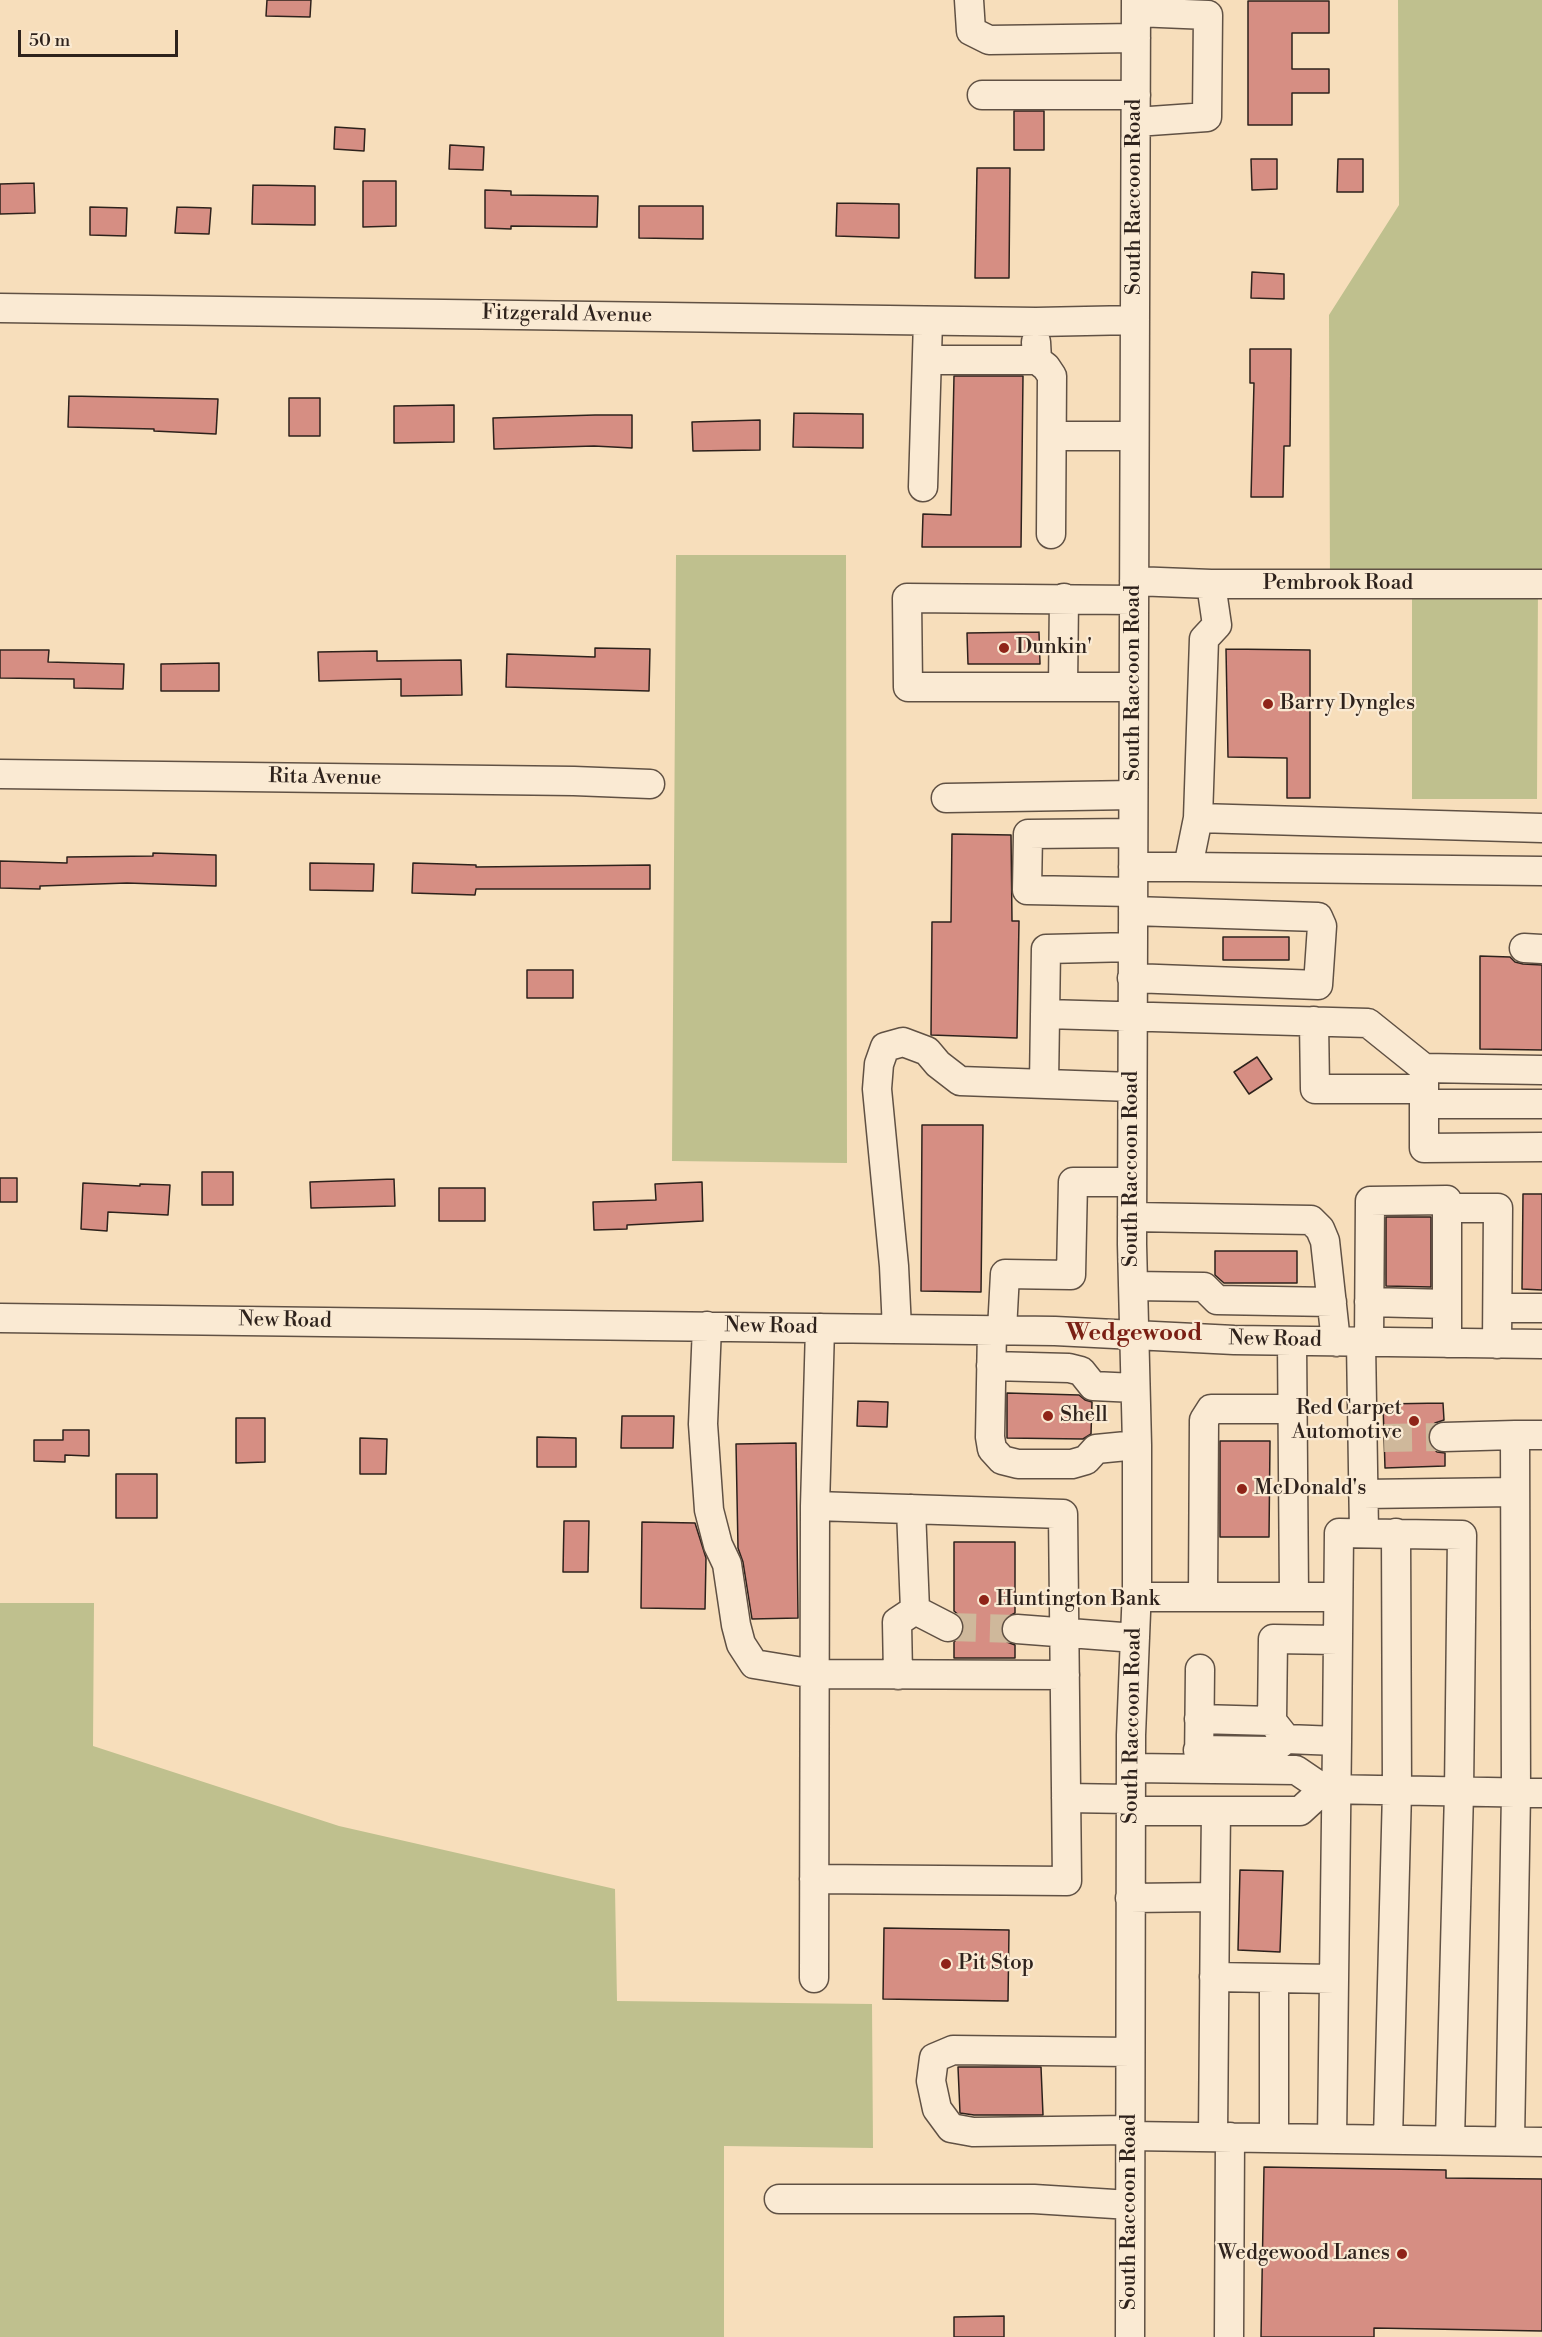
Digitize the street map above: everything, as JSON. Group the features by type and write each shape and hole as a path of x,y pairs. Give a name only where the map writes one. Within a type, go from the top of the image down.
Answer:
{"street":[{"path":"969,0 971,31 989,40 1136,17 1208,15 1207,117 982,95"},
{"name":"South Raccoon Road","path":"1130,2337 1131,1768 1137,1597 1137,1445 1132,1217 1136,17"},
{"name":"Fitzgerald Avenue","path":"0,308 928,321 1135,320"},
{"path":"923,488 928,321"},
{"path":"1036,322 1037,360"},
{"path":"927,360 1037,360 1046,367 1052,376 1051,534"},
{"path":"1052,436 1134,436"},
{"path":"1188,867 1198,818 1204,639 1217,625 1211,584"},
{"name":"Pembrook Road","path":"908,673 907,598 1064,598 1211,584 1542,584"},
{"path":"1055,687 1064,598"},
{"path":"1055,687 1032,674 908,673 908,687 1055,687 1134,687"},
{"name":"Rita Avenue","path":"0,774 574,781 650,784"},
{"path":"946,798 1134,795"},
{"path":"1198,818 1542,828"},
{"path":"1132,978 1318,985 1322,926 1318,917 1133,890 1027,890 1028,834 1133,833"},
{"path":"1133,890 1188,867 1542,871"},
{"path":"1044,1084 1046,949 1133,947"},
{"path":"1045,1014 1368,1023 1424,1087 1542,1104"},
{"path":"1314,1021 1315,1089 1424,1087 1542,1070"},
{"path":"897,1329 894,1266 877,1089 879,1064 885,1047 903,1042 927,1051 938,1064 960,1081 1132,1088"},
{"path":"1424,1087 1424,1148 1542,1147"},
{"path":"1132,1182 1073,1182 1071,1275 1005,1274 991,1366 990,1437 992,1449 1002,1460 1018,1464 1072,1464 1086,1460 1096,1449 1137,1445"},
{"path":"1369,1292 1370,1201 1448,1200 1448,1343"},
{"path":"1355,1342 1376,1275 1376,1205 1441,1205 1441,1284 1447,1297"},
{"path":"1448,1208 1498,1208 1497,1344"},
{"path":"1132,1217 1311,1220 1320,1229 1325,1241 1332,1302 1355,1342 1373,1438 1363,1494 1364,1532"},
{"path":"1133,1286 1204,1287 1217,1300 1332,1302"},
{"path":"1369,1292 1447,1297"},
{"path":"1498,1308 1542,1308"},
{"name":"New Road","path":"0,1318 997,1330 1292,1341 1542,1344"},
{"path":"707,1326 703,1424 709,1510 718,1545 727,1564 741,1644 754,1664 815,1674 1065,1675"},
{"path":"814,1978 815,1506 820,1328"},
{"path":"1292,1341 1294,1597"},
{"path":"991,1366 1069,1368 1081,1371 1094,1386 1135,1388"},
{"path":"1203,1597 1204,1420 1211,1409 1293,1409"},
{"path":"1444,1437 1528,1435 1515,1492 1529,1793 1510,2141"},
{"path":"1363,1494 1515,1492"},
{"path":"814,1880 1067,1881 1063,1514 815,1506"},
{"path":"911,1509 915,1610"},
{"path":"1332,2139 1334,1978 1331,1790 1337,1741 1339,1533 1364,1532 1462,1535 1450,2140"},
{"path":"1388,2139 1397,1791 1396,1533"},
{"path":"1137,1597 1338,1597"},
{"path":"898,1675 897,1622 915,1610"},
{"path":"915,1610 948,1627"},
{"path":"1017,1629 1135,1638"},
{"path":"1131,1768 1271,1751 1279,1730 1273,1639 1338,1640"},
{"path":"1198,1759 1200,1669"},
{"path":"1199,1719 1337,1741"},
{"path":"1198,1759 1296,1770 1331,1790 1529,1793"},
{"path":"1066,1798 1216,1811 1300,1811 1331,1790"},
{"path":"1216,1811 1214,1977 1229,2337"},
{"path":"1130,1898 1215,1897"},
{"path":"1214,1977 1334,1978"},
{"path":"1274,1978 1274,2138"},
{"path":"1130,2052 953,2050 934,2058 932,2082 937,2109 951,2128 973,2132 1542,2142"},
{"path":"779,2199 1034,2199 1130,2205"}],"green space":[{"path":"1398,0 1542,0 1542,584 1538,585 1537,799 1412,799 1412,584 1330,584 1329,315 1399,205"},
{"path":"676,555 846,555 847,1163 672,1161"},
{"path":"0,1603 94,1603 93,1746 339,1826 615,1889 617,2001 872,2004 873,2148 724,2146 724,2337 0,2337"}],"building":[{"path":"267,0 311,0 310,17 266,16"},
{"path":"1248,1 1329,1 1329,33 1292,33 1292,69 1329,69 1329,93 1292,93 1292,125 1248,125"},
{"path":"1014,111 1044,111 1044,150 1014,150"},
{"path":"335,127 365,129 364,151 334,149"},
{"path":"450,145 484,147 483,170 449,169"},
{"path":"1251,159 1277,159 1277,189 1252,190"},
{"path":"1338,159 1363,159 1363,192 1337,192"},
{"path":"977,168 1010,168 1009,278 975,278"},
{"path":"363,181 396,181 396,226 363,227"},
{"path":"34,183 35,213 0,214 0,184"},
{"path":"253,185 315,186 315,225 252,224"},
{"path":"485,190 511,191 511,195 598,196 597,227 485,228"},
{"path":"837,203 899,204 899,238 836,236"},
{"path":"639,206 703,206 703,239 639,238"},
{"path":"90,207 127,208 126,236 90,235"},
{"path":"177,207 211,208 209,234 175,233"},
{"path":"1252,272 1284,274 1284,299 1251,298"},
{"path":"1250,349 1291,349 1290,446 1284,446 1283,497 1251,497 1254,383 1250,383"},
{"path":"954,376 1023,376 1021,547 922,547 923,514 951,515"},
{"path":"69,396 218,399 216,434 154,431 154,429 68,427"},
{"path":"289,398 320,398 320,436 289,436"},
{"path":"454,405 454,442 394,443 394,406"},
{"path":"794,413 863,414 863,448 793,447"},
{"path":"632,415 632,448 594,446 494,449 493,418"},
{"path":"760,420 760,450 693,451 692,422"},
{"name":"Dunkin'","path":"1039,632 1040,664 968,664 967,633"},
{"path":"595,648 650,649 649,691 506,687 507,654 595,657"},
{"name":"Barry Dyngles","path":"1226,649 1310,650 1310,798 1287,798 1287,758 1228,757"},
{"path":"0,650 49,650 48,662 124,664 123,689 74,688 74,679 0,678"},
{"path":"377,651 377,661 461,660 462,695 401,696 401,679 319,681 318,652"},
{"path":"219,663 219,691 161,691 161,664"},
{"path":"952,834 1011,835 1012,921 1019,921 1017,1038 931,1035 932,922 951,922"},
{"path":"153,853 216,855 216,886 127,883 40,886 40,889 0,888 0,861 67,863 67,857 153,856"},
{"path":"310,863 374,864 373,891 310,890"},
{"path":"413,863 476,865 476,867 650,865 650,889 476,889 475,895 412,893"},
{"path":"1223,937 1289,937 1289,960 1223,960"},
{"path":"1480,956 1510,957 1515,962 1523,964 1542,965 1542,1050 1480,1049"},
{"path":"527,970 573,970 573,998 527,998"},
{"path":"1257,1057 1272,1079 1249,1094 1234,1072"},
{"path":"922,1125 983,1125 981,1292 921,1291"},
{"path":"202,1172 233,1172 233,1205 202,1205"},
{"path":"0,1178 17,1178 17,1202 0,1202"},
{"path":"394,1179 395,1206 311,1208 310,1182"},
{"path":"702,1182 703,1221 627,1225 627,1229 594,1230 593,1202 656,1200 655,1184"},
{"path":"83,1183 170,1185 168,1215 108,1212 107,1231 81,1229"},
{"path":"439,1188 485,1188 485,1221 439,1221"},
{"path":"1523,1194 1542,1194 1542,1290 1522,1289"},
{"path":"1386,1217 1431,1217 1431,1287 1386,1286"},
{"path":"1215,1251 1297,1251 1297,1283 1224,1283 1215,1275"},
{"name":"Shell","path":"1007,1393 1079,1395 1092,1402 1091,1434 1083,1439 1007,1438"},
{"path":"858,1401 888,1402 887,1427 857,1426"},
{"name":"Red Carpet Automotive","path":"1443,1403 1444,1420 1435,1423 1428,1437 1430,1446 1437,1452 1445,1453 1445,1466 1385,1468 1383,1404"},
{"path":"622,1416 674,1416 673,1448 621,1448"},
{"path":"236,1418 265,1418 265,1462 236,1463"},
{"path":"63,1430 89,1430 89,1456 65,1455 65,1462 34,1461 34,1440 63,1440"},
{"path":"537,1437 576,1438 576,1467 537,1467"},
{"path":"360,1438 387,1439 386,1474 360,1474"},
{"name":"McDonald's","path":"1220,1441 1270,1441 1269,1537 1220,1537"},
{"path":"796,1443 798,1618 752,1619 743,1562 738,1548 736,1444"},
{"path":"116,1474 157,1474 157,1518 116,1518"},
{"path":"564,1521 589,1521 588,1572 563,1572"},
{"path":"642,1522 695,1523 706,1558 705,1609 641,1608"},
{"name":"Huntington Bank","path":"954,1542 1015,1542 1015,1613 1004,1619 1001,1628 1002,1637 1015,1645 1015,1658 954,1658 954,1642 962,1635 964,1627 962,1618 954,1611"},
{"path":"1240,1870 1283,1871 1280,1952 1238,1950"},
{"name":"Pit Stop","path":"884,1928 1009,1930 1008,2001 883,1999"},
{"path":"958,2067 1041,2067 1043,2115 960,2113"},
{"name":"Wedgewood Lanes","path":"1264,2167 1446,2170 1446,2178 1542,2179 1542,2331 1374,2328 1374,2337 1261,2337"},
{"path":"1004,2316 1004,2337 954,2337 954,2317"}],"tunnel":[{"path":"1384,1438 1444,1437"},
{"path":"948,1627 1017,1629"}],"place":[{"name":"Dunkin'","path":"1004,648"},
{"name":"Barry Dyngles","path":"1268,704"},
{"name":"Shell","path":"1048,1416"},
{"name":"Red Carpet Automotive","path":"1414,1421"},
{"name":"McDonald's","path":"1242,1489"},
{"name":"Huntington Bank","path":"984,1600"},
{"name":"Pit Stop","path":"946,1964"},
{"name":"Wedgewood Lanes","path":"1402,2254"}],"district":[{"name":"Wedgewood","path":"1134,1334"}]}
